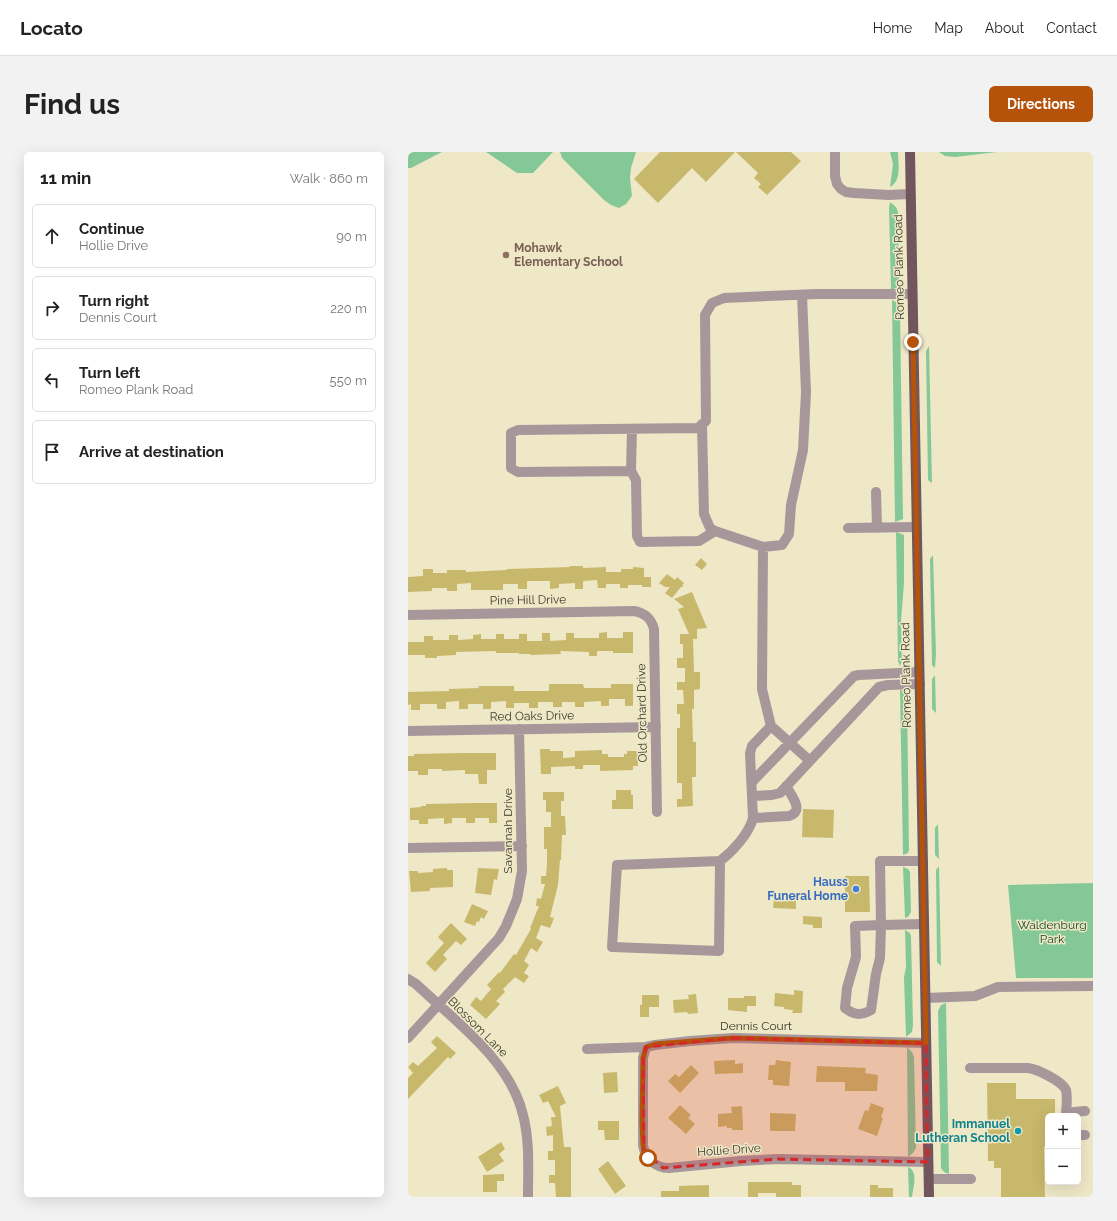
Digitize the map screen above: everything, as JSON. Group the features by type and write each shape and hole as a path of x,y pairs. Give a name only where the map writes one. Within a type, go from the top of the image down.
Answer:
{"main road":[{"name":"Romeo Plank Road","path":"910,152 929,1197"}],"street":[{"path":"835,152 835,176 837,184 846,192 889,195 910,194"},
{"path":"631,471 518,472 511,468 512,434 518,430 632,430 698,428 706,421 705,316 712,303 724,298 802,295 912,294"},
{"path":"702,424 704,514 710,528 762,547 782,545 789,534 791,505 803,450 806,392 802,295"},
{"path":"632,430 631,471 636,480 637,536 640,542 699,541 715,531"},
{"path":"876,492 877,528"},
{"path":"848,528 916,527"},
{"path":"762,547 762,689 771,726 809,760"},
{"name":"Pine Hill Drive","path":"408,615 634,611 641,612 647,616"},
{"name":"Old Orchard Drive","path":"647,616 652,622 654,629 657,812"},
{"path":"752,782 849,679 859,675 919,672"},
{"path":"875,674 879,687"},
{"path":"752,796 780,793 809,760 879,687 888,684 920,684"},
{"path":"720,861 719,951 612,947 617,865 720,861 726,856 751,826 753,818 750,753 752,746 771,726"},
{"name":"Red Oaks Drive","path":"408,732 656,727"},
{"name":"Savannah Drive","path":"408,1038 491,948 506,926 517,899 520,884 522,846 519,729"},
{"path":"753,818 794,815 797,808 786,786"},
{"path":"408,848 522,846"},
{"path":"923,860 880,861 881,925 880,958 876,974 871,1010 863,1014 852,1014 845,1008 847,988 856,957 854,926 881,925 924,924"},
{"name":"Blossom Lane","path":"408,979 481,1044 507,1076 514,1089 526,1126 528,1197"},
{"path":"926,998 975,996 998,987 1093,986"},
{"name":"Dennis Court","path":"587,1049 646,1047 655,1044 733,1038 926,1043"},
{"name":"Hollie Drive","path":"646,1047 643,1058 643,1145 644,1152 648,1158 658,1166 669,1168 741,1161 778,1160 928,1162"},
{"path":"970,1068 1028,1068 1036,1070 1058,1082 1064,1088 1068,1113"},
{"path":"1072,1113 1085,1111"},
{"path":"929,1179 971,1179"}],"highlighted area":[{"path":"733,1038 926,1043 928,1162 778,1159 663,1168 644,1152 643,1058 646,1047"}],"green space":[{"path":"408,152 442,152 411,168 408,168"},
{"path":"486,152 553,152 533,173 517,173"},
{"path":"560,152 636,152 631,168 630,178 632,196 626,204 619,208 611,205 604,200 562,158"},
{"path":"890,152 898,152 899,167 896,181 890,187 893,164"},
{"path":"939,152 997,152 955,157 945,156"},
{"path":"890,202 896,207 898,212 899,282 898,287 891,290 889,208"},
{"path":"892,300 898,303 900,308 903,519 895,522"},
{"path":"929,346 932,483 928,480 926,351"},
{"path":"896,532 904,535 904,583 901,621 902,661 900,666 898,661"},
{"path":"933,555 936,654 935,668 932,665 930,559"},
{"path":"935,675 936,713 932,709 932,679"},
{"path":"900,690 904,691 907,695 909,850 908,853 903,855"},
{"path":"938,824 939,859 935,855 935,828"},
{"path":"939,866 941,966 937,962 936,870"},
{"path":"903,867 908,869 910,872 911,912 908,917 905,918"},
{"name":"Waldenburg Park","path":"1093,883 1093,978 1016,978 1008,885"},
{"path":"905,930 910,933 911,936 913,1025 912,1032 906,1037 904,977 906,967"},
{"path":"946,1003 949,1174 944,1172 941,1168 938,1011 941,1005"},
{"path":"907,1047 912,1052 914,1057 916,1148 908,1157"},
{"path":"908,1167 913,1172 914,1176 912,1197 909,1197"}],"building":[{"path":"660,152 735,152 706,182 692,168 658,203 634,179"},
{"path":"736,152 791,152 801,161 767,195 758,187 761,184 754,178 758,173"},
{"path":"701,558 707,564 702,570 695,565"},
{"path":"583,566 583,568 606,567 606,572 621,572 621,569 633,569 633,567 644,568 644,577 651,577 651,587 642,587 642,585 628,585 628,588 620,588 620,584 606,584 606,588 598,588 597,580 583,581 583,589 575,589 575,583 559,584 559,588 550,589 550,581 527,581 527,589 518,589 518,584 503,584 503,590 471,590 471,583 457,584 457,591 447,591 447,588 432,588 432,591 408,592 408,577 423,576 423,569 433,569 433,573 447,573 447,570 466,570 466,572"},
{"path":"667,574 675,580 677,577 684,583 682,586 684,587 681,587 672,598 665,593 670,587 665,587 659,583"},
{"path":"692,592 707,628 697,629 697,639 693,639 694,672 700,672 700,689 694,690 694,709 692,709 693,742 696,742 696,777 692,777 693,806 677,807 677,799 682,799 682,783 677,783 677,728 680,728 680,714 677,714 677,704 684,704 683,690 677,690 677,682 685,682 685,668 677,668 677,658 683,658 683,644 680,644 680,634 689,634 678,609 684,607 674,599"},
{"path":"607,632 607,638 623,638 623,632 633,632 633,653 597,651 597,656 589,656 589,652 560,651 561,654 530,655 519,653 496,653 496,651 456,652 456,655 437,656 437,658 425,658 425,655 408,655 408,642 424,642 424,636 433,636 433,640 449,640 449,635 458,635 458,640 473,639 473,635 481,634 481,639 496,639 496,634 504,634 504,639 519,639 519,634 527,634 527,641 542,641 542,633 550,633 550,641 566,640 566,633 574,633 574,638 599,638 599,633"},
{"path":"549,684 583,684 584,688 611,688 611,684 633,684 633,706 625,706 625,699 609,699 609,706 601,706 601,701 584,702 584,707 575,707 575,702 562,702 562,707 553,707 553,702 538,702 538,708 529,708 529,703 514,703 514,708 506,708 506,701 491,702 491,709 483,709 483,704 468,704 468,709 459,709 459,701 446,702 446,709 437,709 437,704 420,704 420,710 411,710 411,704 408,705 408,692 449,691 449,689 479,688 478,686 514,686 514,691 549,691"},
{"path":"540,749 563,751 563,758 575,757 575,751 602,750 602,754 608,754 608,757 624,757 624,754 627,754 627,751 638,751 638,766 633,766 633,770 600,771 600,765 583,765 583,769 575,769 575,766 551,767 551,774 541,774"},
{"path":"496,753 496,770 487,770 487,784 479,784 478,774 465,774 465,770 442,771 442,769 428,769 428,775 418,775 418,771 408,771 408,756 414,756 414,754"},
{"path":"616,790 631,790 631,795 633,795 633,809 612,809 612,800 616,800"},
{"path":"543,792 564,792 564,801 561,801 561,816 565,816 566,835 562,835 558,885 550,917 554,918 550,928 541,925 536,938 543,942 537,952 531,948 524,961 529,965 524,973 529,976 524,983 515,977 503,989 505,992 496,1001 500,1004 486,1019 470,1005 476,997 481,1001 491,989 487,985 499,972 500,973 514,954 516,955 531,929 530,928 539,906 536,906 537,898 541,899 545,884 541,884 541,876 546,876 547,864 547,849 544,849 544,827 551,827 551,812 546,812 546,800 543,800"},
{"path":"497,803 497,823 489,823 489,818 475,818 475,823 466,823 466,818 452,818 452,823 444,824 444,818 428,819 428,824 419,824 419,820 410,820 410,808 426,806 426,804"},
{"path":"803,809 834,810 833,838 802,837"},
{"path":"447,868 447,870 453,870 453,887 430,888 430,891 411,892 409,871 418,871 418,873 433,872 433,869"},
{"path":"478,868 499,869 497,880 494,879 491,895 475,893"},
{"path":"845,876 869,876 870,912 845,912"},
{"path":"774,897 796,898 796,909 773,908"},
{"path":"472,904 488,911 484,919 481,917 475,926 464,922"},
{"path":"803,916 822,917 822,928 813,928 813,925 803,924"},
{"path":"451,923 467,939 461,945 456,941 443,955 447,959 435,972 426,963 444,943 438,937"},
{"path":"794,990 803,991 802,1013 792,1013 793,1010 774,1006 775,993 794,995"},
{"path":"696,994 698,1013 674,1013 673,1000 689,999 688,995"},
{"path":"642,995 659,995 659,1007 649,1007 649,1017 640,1017"},
{"path":"744,996 756,996 756,1006 747,1006 747,1012 728,1010 728,998 744,998"},
{"path":"437,1036 456,1053 450,1059 448,1057 408,1099 408,1078 413,1073 408,1067 413,1062 418,1066 437,1048 431,1042"},
{"path":"735,1060 735,1064 743,1063 743,1073 715,1074 714,1061"},
{"path":"776,1060 791,1062 789,1086 773,1085 773,1080 768,1080 769,1065 775,1065"},
{"path":"691,1065 699,1073 680,1093 668,1081 675,1074 679,1077"},
{"path":"817,1066 866,1068 865,1073 878,1075 877,1091 845,1091 845,1082 816,1082"},
{"path":"617,1072 618,1092 604,1093 603,1073"},
{"name":"Immanuel Lutheran School","path":"987,1083 1016,1083 1016,1099 1055,1099 1055,1113 1045,1113 1045,1197 1001,1197 1001,1168 994,1168 994,1161 988,1161"},
{"path":"558,1086 566,1103 560,1106 564,1147 571,1147 571,1197 556,1197 555,1183 549,1183 549,1175 555,1175 555,1160 548,1160 548,1151 553,1151 553,1135 547,1136 546,1127 552,1126 551,1117 556,1117 548,1101 543,1103 539,1095"},
{"path":"871,1103 884,1108 881,1117 883,1118 877,1136 858,1129 865,1110 868,1111"},
{"path":"680,1105 691,1115 688,1118 695,1124 686,1134 668,1118"},
{"path":"742,1106 743,1130 732,1130 732,1128 727,1128 727,1126 718,1127 718,1114 732,1113 731,1107"},
{"path":"770,1113 796,1114 795,1131 770,1131"},
{"path":"598,1121 619,1121 619,1140 605,1140 604,1130 598,1130"},
{"path":"501,1142 505,1149 499,1154 504,1161 487,1172 478,1157"},
{"path":"608,1161 626,1186 615,1194 598,1169"},
{"path":"504,1174 504,1181 497,1181 497,1192 483,1192 483,1175"},
{"path":"748,1182 792,1182 792,1185 801,1185 801,1197 776,1197 776,1193 758,1193 758,1197 748,1197"},
{"path":"709,1185 709,1197 661,1197 661,1191 679,1191 679,1186"},
{"path":"870,1185 878,1185 878,1188 893,1188 893,1197 870,1197"}],"place":[{"name":"Mohawk Elementary School","path":"506,255"},
{"name":"Hauss Funeral Home","path":"856,889"},
{"name":"Immanuel Lutheran School","path":"1018,1131"}],"route":[{"path":"648,1158 644,1152 642,1122 643,1058 646,1047 655,1044 733,1038 926,1043 913,342"}]}
